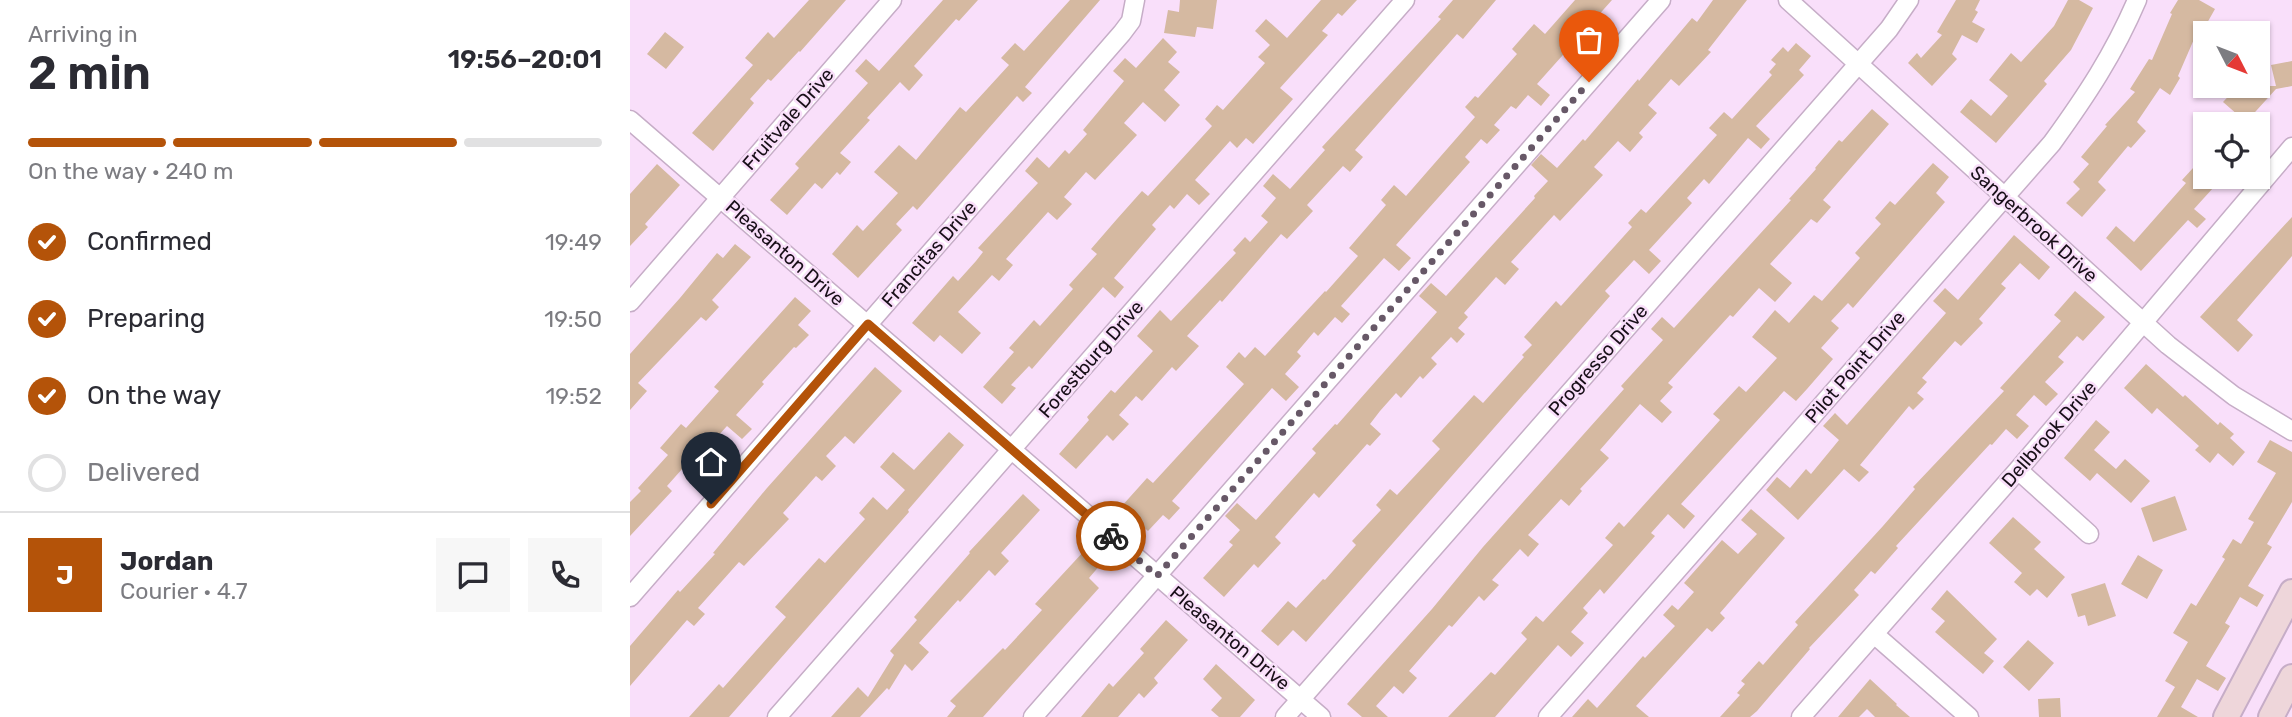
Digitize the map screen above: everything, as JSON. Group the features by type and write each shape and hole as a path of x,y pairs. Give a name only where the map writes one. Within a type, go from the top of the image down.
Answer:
{"main road":[{"path":"2231,715 2292,592"},
{"path":"2271,717 2292,677"}],"street":[{"name":"Fruitvale Drive","path":"630,302 892,0"},
{"name":"Francitas Drive","path":"630,597 1122,33 1131,21 1135,0"},
{"name":"Forestburg Drive","path":"777,717 1405,0"},
{"path":"1033,717 1661,0"},
{"name":"Sangerbrook Drive","path":"1788,0 2168,345 2234,396 2292,431"},
{"name":"Progresso Drive","path":"1285,717 1889,29 1909,0"},
{"name":"Pilot Point Drive","path":"1548,717 2052,143 2088,93 2117,45 2137,0"},
{"name":"Pleasanton Drive","path":"630,120 1321,717"},
{"name":"Dellbrook Drive","path":"1801,717 2018,470 2292,147"},
{"path":"2018,470 2089,534"},
{"path":"1874,634 1969,717"}],"building":[{"path":"809,0 846,0 800,52 771,81 768,79 750,99 754,103 713,151 692,133 753,65 745,58 768,32 774,38"},
{"path":"943,0 978,0 959,21 956,19 914,66 923,75 909,91 900,82 867,118 870,120 840,153 851,162 840,175 837,172 822,189 815,183 787,215 770,200 799,168 795,164 868,83 855,71 866,59 879,71"},
{"path":"1070,0 1100,0 1025,87 1032,93 1023,102 1017,96 917,210 913,206 896,224 902,230 858,278 832,254 857,225 863,231 898,193 874,172 899,145 916,160 960,107 966,112 1009,65 1001,58 1015,43 1024,51"},
{"path":"1180,0 1217,0 1213,29 1197,27 1195,37 1164,33 1168,10 1179,12"},
{"path":"1321,0 1357,0 1342,16 1338,13 1322,31 1328,35 1280,88 1293,99 1253,144 1246,138 1237,148 1230,141 1195,180 1210,194 1199,205 1187,194 1174,209 1170,205 1152,225 1156,229 1114,278 1124,287 1115,298 1103,287 1032,369 1029,366 1011,385 1016,388 1002,404 983,387 1014,352 1009,348 1034,320 1040,326 1073,289 1069,285 1097,254 1091,249 1142,191 1148,196 1212,126 1205,119 1217,105 1223,110 1265,63 1258,57 1270,45 1255,31 1266,19 1287,38"},
{"path":"1453,0 1496,0 1463,39 1457,34 1355,150 1363,157 1350,172 1343,166 1307,205 1313,211 1287,239 1281,234 1222,302 1220,300 1187,336 1199,346 1176,371 1172,367 1142,401 1136,396 1119,415 1129,424 1113,441 1107,435 1076,469 1059,454 1111,390 1115,393 1153,351 1137,336 1160,310 1171,321 1236,253 1233,250 1245,237 1250,242 1268,222 1261,216 1276,198 1263,186 1273,174 1290,189 1325,150 1322,147 1441,19 1438,17"},
{"path":"1575,0 1612,0 1537,84 1550,95 1541,106 1528,95 1516,109 1511,106 1494,125 1500,130 1487,144 1481,139 1465,157 1470,162 1396,245 1411,258 1399,271 1384,258 1341,306 1350,314 1342,323 1335,317 1318,336 1314,332 1297,352 1301,356 1285,374 1299,387 1286,401 1272,388 1172,501 1180,508 1169,520 1163,515 1148,531 1121,507 1147,478 1153,483 1244,384 1226,367 1239,352 1245,358 1255,347 1265,356 1326,292 1358,256 1349,248 1386,205 1381,200 1394,185 1406,196 1475,117 1465,107 1475,96 1478,98 1517,54 1512,49 1534,24 1545,34"},
{"path":"1713,0 1747,0 1708,50 1711,52 1679,86 1671,79 1648,105 1657,113 1639,133 1643,137 1630,152 1618,141 1594,167 1603,175 1560,221 1554,215 1511,262 1519,269 1505,285 1496,277 1464,313 1468,317 1458,328 1465,334 1457,343 1451,337 1431,358 1437,364 1423,379 1420,376 1401,398 1396,393 1380,411 1370,424 1381,434 1370,446 1367,444 1319,498 1314,493 1275,537 1281,543 1258,568 1254,564 1224,597 1203,578 1233,545 1229,542 1240,530 1225,516 1237,503 1256,520 1316,453 1312,449 1335,424 1337,425 1437,312 1419,296 1431,283 1446,296 1535,198 1548,181 1531,165 1541,154 1557,168 1583,139 1585,141 1638,79 1639,81 1692,18 1697,22"},
{"path":"1956,0 1980,0 1975,10 1978,12 1972,22 1985,29 1977,43 1962,35 1952,54 1957,59 1932,86 1908,63 1917,53 1921,58 1942,35 1937,32"},
{"path":"2068,0 2079,0 2093,8 2071,50 2044,81 2047,84 1996,143 1960,112 1971,99 1991,116 2008,96 1989,80 2011,53 2021,62 2054,26"},
{"path":"2178,0 2199,0 2215,9 2208,21 2193,21 2193,42 2178,76 2180,78 2170,95 2160,88 2137,122 2146,131 2131,148 2128,146 2098,182 2106,190 2082,217 2066,203 2080,189 2073,182 2089,164 2081,157 2135,92 2130,89 2149,59 2152,60 2172,14 2170,13"},
{"path":"665,32 684,47 666,69 647,54"},
{"path":"1163,38 1177,52 1168,62 1180,72 1164,90 1180,105 1165,122 1143,102 1124,123 1137,135 1095,180 1086,172 1064,197 1072,204 1057,220 1048,212 1006,259 1013,265 999,281 992,275 958,312 981,333 962,354 940,335 934,342 912,323 953,276 958,281 976,261 983,252 978,248 1038,183 1025,171 1037,157 1049,168 1065,150 1069,154 1087,134 1083,130 1124,81 1113,71 1125,58 1136,68"},
{"path":"1796,43 1811,56 1799,70 1804,75 1756,126 1770,139 1761,149 1748,138 1709,184 1704,179 1687,198 1692,203 1649,250 1661,261 1649,274 1634,260 1605,291 1610,296 1306,642 1293,630 1278,646 1261,631 1288,601 1296,608 1323,579 1325,580 1356,545 1352,541 1381,510 1376,505 1390,489 1397,495 1440,449 1432,441 1474,395 1483,403 1532,345 1524,337 1556,301 1561,306 1632,227 1628,223 1641,209 1646,213 1717,135 1709,128 1724,112 1732,119 1772,75 1769,72 1776,64 1771,60 1783,47 1788,52"},
{"path":"2292,61 2292,86 2276,89 2270,96 2270,86 2276,86 2271,65"},
{"path":"2227,98 2268,98 2255,112 2234,112 2223,102"},
{"path":"1872,109 1889,124 1823,200 1831,207 1817,223 1811,219 1770,264 1792,283 1775,302 1759,288 1733,317 1730,315 1668,383 1673,387 1660,401 1672,412 1662,423 1640,404 1600,450 1609,458 1580,489 1582,491 1569,506 1561,499 1528,535 1539,544 1528,557 1520,549 1492,580 1499,585 1484,601 1479,596 1452,627 1449,625 1409,671 1417,678 1403,694 1394,686 1376,706 1388,717 1362,717 1347,704 1624,389 1621,386 1663,340 1651,329 1662,317 1674,328 1791,200 1789,199 1839,140 1842,142"},
{"path":"1933,163 1949,177 1936,193 1945,202 1853,308 1848,303 1831,321 1839,328 1821,348 1833,359 1807,389 1796,401 1784,391 1681,504 1695,516 1684,529 1668,514 1651,533 1655,536 1604,594 1600,589 1583,608 1588,613 1571,632 1584,643 1571,657 1558,645 1495,717 1448,717 1491,672 1495,675 1527,639 1521,633 1536,616 1543,622 1613,545 1605,538 1619,522 1624,527 1720,420 1713,414 1739,386 1746,392 1777,358 1752,337 1775,310 1789,323 1814,295 1822,301 1860,258 1855,253 1881,224 1875,218 1890,201 1895,205"},
{"path":"657,164 680,185 645,224 648,227 630,246 630,194"},
{"path":"2193,168 2193,189 2212,189 2194,209 2206,219 2197,228 2188,220 2141,271 2106,238 2116,226 2134,242 2186,183 2182,180"},
{"path":"2292,217 2292,256 2237,320 2253,335 2238,352 2200,317"},
{"path":"2014,235 2050,267 2039,280 2020,263 2001,284 2006,288 1979,319 1983,323 1961,346 1955,341 1922,378 1927,382 1917,393 1924,399 1913,410 1909,406 1860,465 1869,472 1859,482 1844,469 1798,520 1766,490 1777,477 1790,488 1806,469 1811,474 1839,440 1823,426 1835,413 1847,425 1946,313 1933,301 1945,288 1958,300"},
{"path":"735,244 751,257 712,300 719,307 706,321 701,317 638,383 647,391 630,410 630,354 717,253 723,258"},
{"path":"2075,291 2105,317 2083,341 2077,336 2058,357 2064,362 2045,382 2058,394 2046,406 2034,395 2016,415 2029,426 2017,439 2006,429 1990,444 1896,546 1898,548 1875,574 1871,571 1854,590 1859,595 1809,648 1757,711 1750,717 1720,717 1740,695 1737,693 1745,684 1741,681 1759,661 1763,665 1798,625 1795,622 1883,526 1915,489 1913,487 2004,391 2000,388 2061,321 2054,315"},
{"path":"795,297 811,311 798,325 809,335 794,347 762,382 764,384 736,415 752,429 742,439 727,426 686,471 683,468 667,486 672,491 630,536 630,502 641,491 638,488 668,455 660,448 681,424 686,428 719,391 714,387"},
{"path":"2146,364 2218,425 2220,422 2234,434 2230,438 2245,452 2233,466 2218,453 2210,463 2195,450 2199,446 2157,408 2152,414 2124,388"},
{"path":"875,367 902,391 854,444 845,436 826,456 836,466 822,481 816,476 783,513 789,519 744,566 739,562 698,608 705,614 694,626 687,620 630,686 630,646 678,590 680,592 715,554 713,553 767,488"},
{"path":"2096,420 2110,432 2094,450 2116,469 2125,459 2150,481 2131,503 2097,473 2090,481 2064,458"},
{"path":"949,432 964,445 909,512 729,717 689,717 719,684 723,688 786,617 775,607 819,558 825,563 865,519 859,513 873,497 887,510 905,490 880,467 893,452 914,470"},
{"path":"2270,440 2292,452 2292,502 2267,544 2272,547 2248,586 2264,595 2257,607 2240,597 2225,623 2230,626 2206,666 2226,678 2218,691 2197,679 2181,707 2198,717 2157,717 2175,687 2165,681 2188,642 2173,633 2191,603 2196,606 2225,559 2222,557 2233,539 2241,544 2254,522 2248,519 2276,473 2257,462"},
{"path":"1023,494 1040,510 1001,553 1009,561 995,576 989,570 960,602 958,600 919,643 929,652 912,671 905,664 889,690 887,688 860,717 831,717 858,687 868,697 894,655 890,651 917,620 914,617"},
{"path":"2175,496 2187,530 2153,542 2141,508"},
{"path":"1751,509 1785,538 1720,613 1725,618 1712,632 1707,628 1636,706 1649,717 1572,717 1588,699 1597,708 1643,656 1645,658 1675,626 1663,615 1672,605 1678,610 1694,592 1684,583 1722,540 1738,554 1757,534 1741,520"},
{"path":"2013,517 2041,542 2034,549 2065,577 2047,598 2037,589 2030,596 2014,582 2022,573 1989,543"},
{"path":"1085,550 1101,564 1089,578 1099,588 983,717 947,717 956,706 950,701 1003,648 1005,650 1042,610 1035,604"},
{"path":"2138,555 2163,570 2147,599 2121,584"},
{"path":"2105,583 2116,616 2088,626 2085,615 2078,617 2071,594"},
{"path":"1947,590 1997,639 1984,653 1994,661 1983,674 1935,632 1945,621 1931,609"},
{"path":"1166,620 1188,640 1154,678 1158,683 1144,698 1139,693 1118,717 1081,717 1109,683 1113,687 1144,653 1140,649"},
{"path":"2028,640 2054,663 2029,691 2003,667"},
{"path":"1216,664 1255,700 1240,717 1219,717 1211,710 1222,698 1203,679"},
{"path":"1870,679 1910,717 1875,717 1867,709 1859,717 1838,717"},
{"path":"2060,698 2061,717 2039,717 2038,699"}],"way so far":[{"path":"1111,536 1157,576 1589,82"}],"route":[{"path":"711,504 868,324 1111,536"}]}
